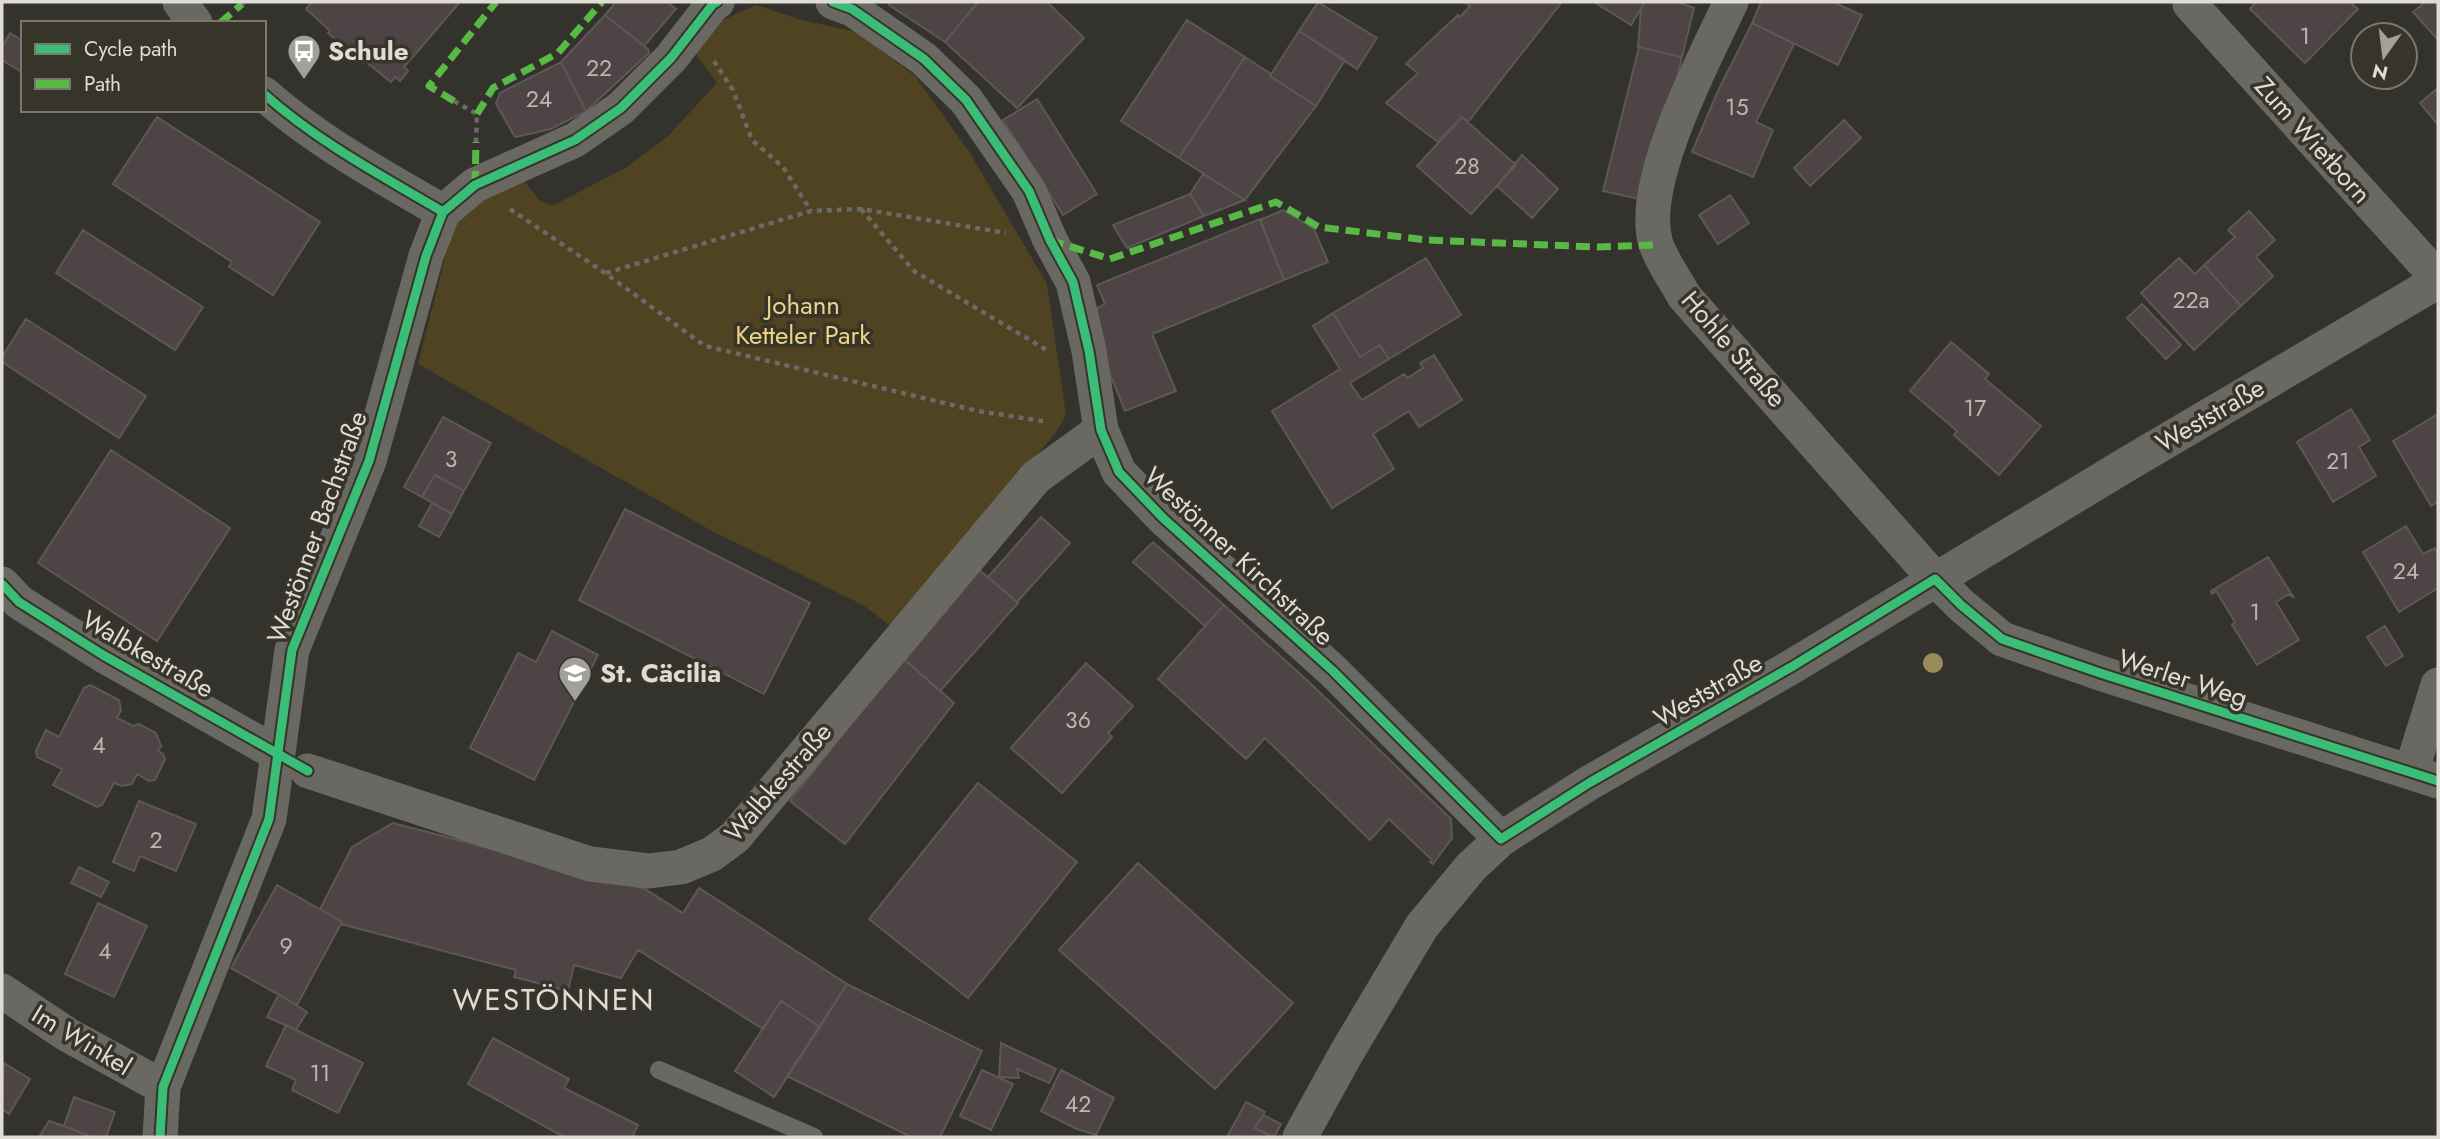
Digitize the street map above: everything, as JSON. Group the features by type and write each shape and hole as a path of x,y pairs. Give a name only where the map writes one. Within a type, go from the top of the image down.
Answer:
{"street":[{"path":"180,2 194,21"},
{"path":"266,96 285,113 364,167 443,212 475,185 575,141 621,108 671,58 717,2"},
{"name":"Hohle Straße","path":"1731,2 1679,115 1655,187 1653,231 1656,245 1684,296 1935,579"},
{"name":"Zum Wietborn","path":"2192,2 2190,4 2438,280"},
{"name":"Westönner Kirchstraße","path":"848,4 924,60 966,100 1029,191 1050,240 1073,282 1089,351 1101,430 1119,472 1163,518 1333,671 1501,839"},
{"name":"Westönner Bachstraße","path":"160,1137 163,1087 269,819 292,650 369,461 426,256 443,212"},
{"name":"Weststraße","path":"1300,1137 1422,926 1471,867 1501,839 1568,796 1793,666 2438,280"},
{"name":"Walbkestraße","path":"307,771 590,864 649,871 681,867 712,854 735,837 1036,477 1101,430"},
{"name":"Werler Weg","path":"1935,579 2001,639 2100,674 2424,776"},
{"name":"Walbkestraße","path":"2,584 19,602 103,655 278,754"},
{"path":"2424,776 2438,685"},
{"name":"Im Winkel","path":"2,991 68,1035 163,1087"}],"lane":[{"path":"659,1070 814,1137"}],"path":[{"path":"693,28 733,90 752,140 782,167 811,211"},
{"path":"454,101 477,114 476,142"},
{"path":"475,185 605,273 705,346 978,411 1101,430"},
{"path":"861,209 914,271 1093,378"},
{"path":"605,273 811,211 861,209 1050,240"}],"green space":[{"name":"Johann Ketteler Park","path":"756,5 802,20 856,32 915,76 970,153 1047,284 1066,415 1056,432 894,629 863,605 712,531 418,364 455,219 501,187 524,181 540,201 552,206 627,167 668,136 717,83 691,47 709,26"}],"building":[{"path":"312,2 460,2 404,67 408,71 400,81 395,77 391,82 365,61 363,63 328,33 330,31 306,9"},
{"path":"616,2 667,2 676,9 644,46 605,15"},
{"path":"890,2 978,2 945,42 889,5"},
{"path":"978,2 1047,2 1084,38 1017,108 945,42"},
{"path":"1318,2 1377,38 1357,69 1299,31"},
{"path":"1464,2 1562,2 1468,122 1462,117 1438,142 1386,103 1418,73 1406,64 1458,15 1460,17 1470,6"},
{"path":"1594,2 1645,2 1631,25"},
{"path":"1645,2 1677,2 1694,8 1682,57 1638,47 1641,8"},
{"path":"1761,2 1833,2 1862,15 1838,65 1752,23"},
{"path":"2256,2 2350,2 2358,9 2305,63 2250,9"},
{"path":"2425,2 2438,2 2438,40 2413,12"},
{"path":"605,15 648,49 649,53 586,111 561,62"},
{"path":"1187,20 1245,57 1179,158 1121,121"},
{"path":"1752,23 1794,44 1756,122 1773,130 1753,177 1692,152 1717,93"},
{"path":"1299,31 1345,60 1316,106 1270,76"},
{"path":"10,33 21,40 21,72 2,60 2,47"},
{"path":"1639,47 1682,57 1648,201 1603,191"},
{"path":"1245,57 1316,106 1245,200 1179,158"},
{"path":"561,62 586,111 551,129 515,137 496,104 500,93"},
{"path":"2438,88 2438,125 2420,103"},
{"path":"1037,99 1097,194 1063,215 1003,120"},
{"path":"157,117 320,222 273,295 229,267 232,262 113,184"},
{"path":"1462,117 1516,165 1471,214 1417,166"},
{"path":"1844,120 1861,138 1810,186 1794,168"},
{"path":"1522,155 1558,189 1532,218 1497,186"},
{"path":"1203,174 1245,200 1204,216 1190,194"},
{"path":"1190,194 1204,216 1127,248 1113,225"},
{"path":"1730,195 1749,223 1718,244 1699,215"},
{"path":"1283,210 1314,229 1328,262 1284,280 1260,220"},
{"path":"2249,211 2275,240 2256,257 2273,276 2241,306 2204,265 2235,237 2228,230"},
{"path":"1260,219 1284,280 1152,334 1176,391 1125,411 1101,352 1097,308 1105,304 1097,285"},
{"path":"83,230 203,307 175,350 56,273"},
{"path":"1426,258 1461,315 1389,359 1380,345 1360,357 1333,313"},
{"path":"2179,258 2195,274 2204,265 2241,306 2194,350 2141,293"},
{"path":"2142,304 2181,345 2166,359 2127,318"},
{"path":"1333,313 1360,357 1380,345 1389,359 1350,383 1362,400 1404,374 1407,378 1423,368 1420,363 1434,355 1462,400 1419,427 1409,411 1373,434 1394,469 1332,508 1272,411 1340,369 1313,326"},
{"path":"26,319 146,396 119,438 2,362 2,357"},
{"path":"1951,342 1989,374 1985,379 2041,426 1999,475 1954,435 1957,431 1910,391"},
{"path":"2351,409 2370,440 2359,447 2376,476 2333,502 2297,442"},
{"path":"2438,414 2438,502 2431,506 2393,441"},
{"path":"443,417 491,443 464,491 435,475 422,497 404,487"},
{"path":"111,450 230,528 157,641 38,563"},
{"path":"435,475 464,491 452,514 422,497"},
{"path":"432,503 452,514 439,537 419,526"},
{"path":"625,509 810,603 764,694 579,600"},
{"path":"1041,517 1070,543 1017,602 988,577"},
{"path":"2406,526 2423,554 2435,548 2438,553 2438,588 2399,612 2363,552"},
{"path":"1153,542 1224,605 1205,626 1133,562"},
{"path":"2268,557 2294,598 2289,594 2276,602 2299,640 2257,665 2232,625 2235,622 2216,591 2212,594 2211,591"},
{"path":"977,568 1018,603 940,691 903,658"},
{"path":"1224,605 1310,683 1451,819 1452,838 1433,864 1389,819 1370,840 1265,738 1246,759 1158,679"},
{"path":"2385,626 2403,656 2386,666 2367,637"},
{"path":"552,631 598,655 534,780 470,748 518,653 536,662"},
{"path":"903,658 954,703 845,844 790,801"},
{"path":"1086,663 1133,706 1108,733 1112,737 1062,793 1011,748"},
{"path":"90,685 119,700 121,710 117,718 133,726 139,724 156,733 161,746 158,751 165,759 155,780 149,781 137,774 132,784 122,786 114,783 102,805 97,807 53,785 62,769 37,757 36,751 46,730 59,737 84,688"},
{"path":"978,783 1077,862 968,998 869,919"},
{"path":"139,801 196,824 176,871 140,856 134,871 113,862"},
{"path":"393,823 645,889 683,913 699,888 847,984 820,1027 781,1001 763,1029 638,950 621,978 574,965 568,991 514,977 516,970 341,924 342,922 320,909 352,847"},
{"path":"1138,863 1293,1003 1215,1089 1059,950"},
{"path":"79,867 109,882 101,897 71,883"},
{"path":"277,885 342,922 297,1005 231,968"},
{"path":"98,903 147,926 114,997 65,974"},
{"path":"847,984 982,1051 940,1137 911,1137 787,1076"},
{"path":"279,994 307,1012 296,1030 267,1017"},
{"path":"781,1001 820,1027 774,1097 735,1071"},
{"path":"286,1025 363,1063 338,1113 292,1090 296,1080 266,1066"},
{"path":"493,1038 569,1079 564,1088 638,1125 633,1135 637,1137 564,1137 468,1084"},
{"path":"1001,1043 1056,1069 1049,1083 1017,1069 1019,1078 999,1077"},
{"path":"4,1063 30,1079 9,1114 2,1109"},
{"path":"982,1070 1013,1084 991,1130 960,1116"},
{"path":"1061,1070 1114,1098 1096,1135 1041,1111"},
{"path":"74,1097 115,1112 106,1137 92,1137 64,1126"},
{"path":"1246,1102 1265,1112 1255,1128 1272,1137 1227,1137"},
{"path":"1263,1115 1281,1124 1274,1137 1255,1128"},
{"path":"49,1121 64,1126 92,1137 39,1137"}],"marked path":[{"path":"454,101 429,86 496,2"},
{"path":"477,114 493,88 558,53 602,2"},
{"path":"222,21 242,4"},
{"path":"475,185 476,142"},
{"path":"1050,240 1110,259 1276,202 1319,227 1427,240 1597,247 1656,245"}],"cycle path":[{"path":"160,1137 163,1087 269,819 292,650 369,461 426,256 443,212 475,185 575,140 621,108 671,58 717,2"},
{"path":"833,2 852,9 924,59 966,100 1029,191 1050,240 1073,282 1089,351 1101,430 1119,472 1163,518 1333,671 1501,839 1589,783 1793,666 1935,579 2002,639 2438,781"},
{"path":"266,96 328,143 443,212"},
{"path":"2,584 19,602 103,655 308,771"}],"place":[{"name":"Schule","path":"304,81"},
{"name":"St. Cäcilia","path":"575,703"}],"district":[{"name":"WESTÖNNEN","path":"554,1000"}]}
